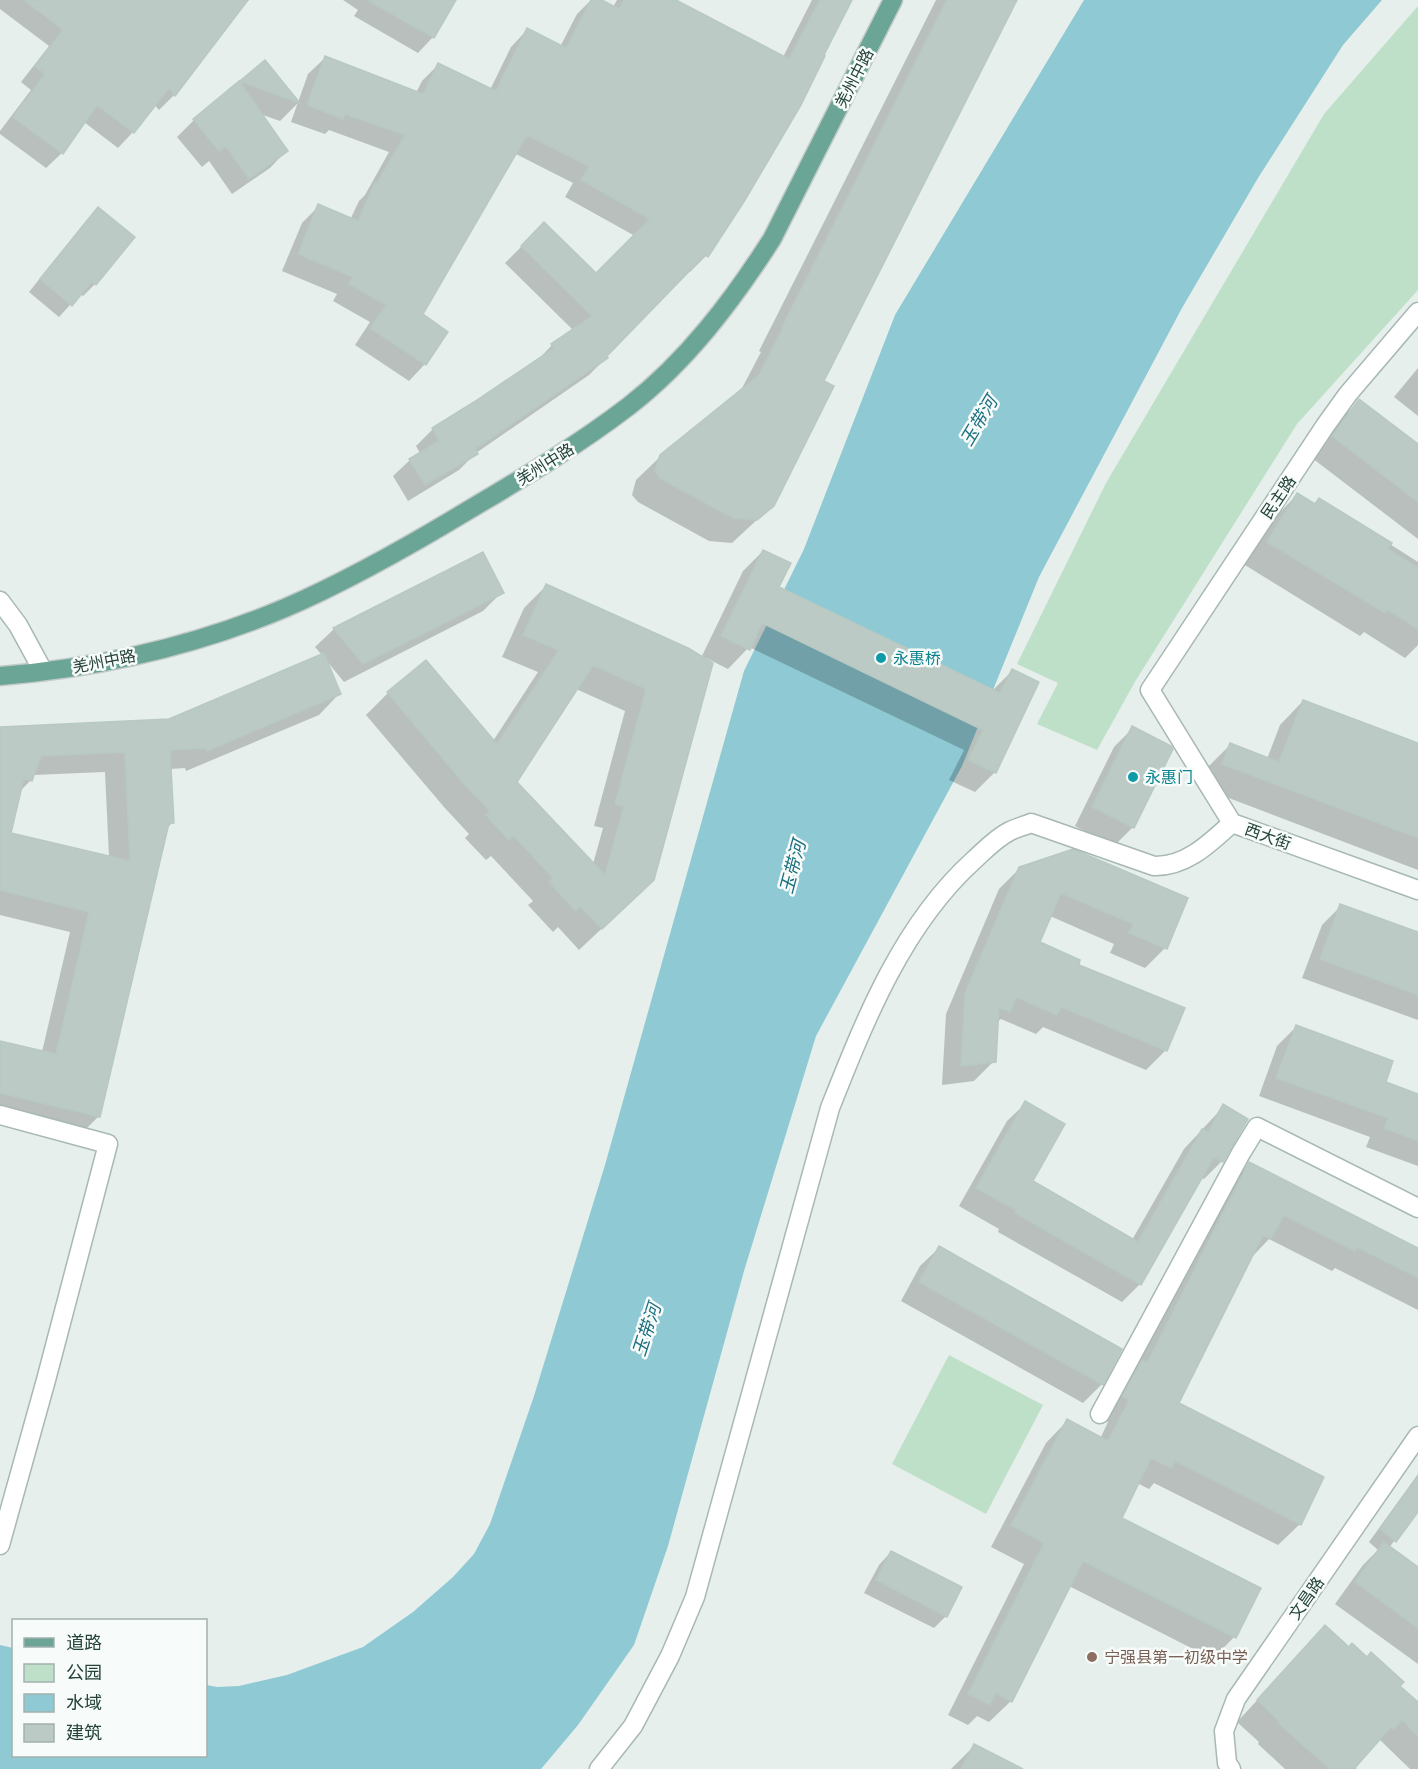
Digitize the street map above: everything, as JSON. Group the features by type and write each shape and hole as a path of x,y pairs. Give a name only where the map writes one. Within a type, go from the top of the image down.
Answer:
{"main road":[{"name":"羌州中路","path":"0,676 128,657 192,641 284,609 443,526 580,442 630,405 685,353 730,301 772,239 893,0"}],"street":[{"name":"民主路","path":"1150,690 1325,426 1348,394 1418,312"},
{"path":"0,601 18,625 43,671"},
{"name":"西大街","path":"1150,690 1232,823 1418,890"},
{"path":"599,1769 633,1726 670,1656 695,1597 830,1108 855,1044 880,993 905,947 938,897 992,844 1009,832 1031,823 1162,867 1182,861 1203,849 1232,823"},
{"path":"0,1115 108,1144 0,1545"},
{"path":"1101,1414 1240,1153 1257,1127 1418,1208"},
{"name":"文昌路","path":"1231,1769 1227,1763 1224,1731 1236,1699 1418,1436"}],"green space":[{"path":"1418,6 1418,290 1297,424 1136,680 1097,750 1037,724 1058,683 1017,664 1106,483 1324,114"},
{"path":"949,1355 1043,1405 986,1514 892,1464"}],"water":[{"name":"玉带河","path":"1084,0 1382,0 1343,45 1258,178 1182,308 1039,577 962,766 816,1036 744,1271 668,1546 634,1645 578,1725 541,1769 0,1769 0,1645 12,1648 12,1757 207,1757 207,1685 239,1686 287,1675 363,1647 413,1612 453,1577 474,1554 490,1524 534,1396 605,1165 744,671 804,549 895,315"}],"building":[{"path":"24,0 248,0 175,96 169,88 134,133 97,105 63,154 13,117 45,74 35,66 63,30"},
{"path":"367,0 456,0 434,38"},
{"path":"591,0 602,0 619,9 624,0 676,0 789,59 820,0 852,0 801,105 745,200 708,257 705,255 607,356 608,358 475,449 478,454 425,485 409,459 439,441 432,428 554,348 551,344 592,316 521,246 544,222 596,273 650,219 581,180 589,166 527,135 423,314 448,332 426,365 370,328 386,305 349,284 353,277 298,254 318,204 358,221 375,182 377,183 405,135 345,114 343,119 307,105 325,56 423,94 438,63 496,91 527,28 566,48"},
{"path":"947,0 1017,0 824,381 834,386 774,506 757,520 733,518 661,479 655,471 660,455 759,375"},
{"path":"265,60 300,103 240,81"},
{"path":"239,81 288,151 249,179 226,146 219,151 193,119"},
{"path":"98,207 135,237 96,285 92,281 72,306 40,279"},
{"path":"1359,399 1418,444 1418,502 1332,436"},
{"path":"1297,493 1315,504 1319,498 1392,543 1388,549 1418,568 1418,629 1387,609 1385,613 1267,542"},
{"name":"永惠桥","path":"763,550 791,563 779,587 1000,693 1012,669 1039,682 996,773 968,760 983,730 762,623 750,650 721,636"},
{"path":"483,552 504,593 363,664 333,628"},
{"path":"546,584 688,648 713,663 654,880 602,929 580,906 576,911 549,882 553,878 513,835 509,840 486,815 490,811 465,785 387,692 426,660 497,744 559,650 523,635","holes":["593,665 646,689 615,804 624,806 605,875 517,782"]},
{"path":"324,653 341,694 207,751 205,748 170,750 174,823 169,823 100,1117 0,1093 0,1041 56,1054 89,912 0,890 0,727 169,719","holes":["125,752 130,861 11,833 24,778 32,781 41,756"]},
{"path":"1303,700 1418,743 1418,838 1222,764 1230,743 1279,762"},
{"name":"永惠门","path":"1132,726 1173,749 1134,828 1092,807"},
{"path":"1073,849 1188,898 1167,949 1129,933 1133,924 1061,893 1040,942 1080,960 1079,965 1185,1008 1167,1051 1061,1007 1057,1015 1016,997 1010,1012 999,1007 996,1062 961,1066 965,993 1019,867"},
{"path":"1340,904 1418,932 1418,995 1320,959"},
{"path":"1296,1025 1393,1061 1386,1082 1418,1094 1418,1141 1384,1128 1388,1118 1276,1078"},
{"path":"1025,1101 1065,1124 1033,1181 1138,1242 1202,1129 1208,1132 1223,1104 1248,1119 1223,1162 1214,1157 1141,1285 976,1188"},
{"path":"1249,1162 1418,1248 1418,1278 1357,1247 1355,1251 1284,1215 1271,1239 1263,1235 1179,1403 1324,1477 1301,1525 1175,1461 1171,1468 1151,1458 1122,1518 1261,1588 1236,1638 1083,1561 1012,1702 996,1693 990,1705 968,1694 1044,1543 1011,1525 1067,1419 1108,1441 1129,1400 1122,1396 1142,1360 1147,1363"},
{"path":"939,1246 1122,1349 1103,1385 919,1282"},
{"path":"1418,1476 1418,1512 1396,1542 1380,1529"},
{"path":"1384,1542 1418,1567 1418,1628 1355,1582"},
{"path":"891,1551 962,1587 947,1617 876,1580"},
{"path":"1325,1625 1349,1647 1352,1643 1367,1657 1371,1652 1404,1682 1400,1686 1418,1702 1418,1736 1402,1720 1394,1729 1391,1727 1354,1769 1330,1769 1278,1723 1279,1721 1257,1700"},
{"path":"974,1744 1023,1769 961,1769"}],"place":[{"name":"永惠桥","path":"881,658"},
{"name":"永惠门","path":"1133,777"},
{"name":"宁强县第一初级中学","path":"1092,1657"}]}
